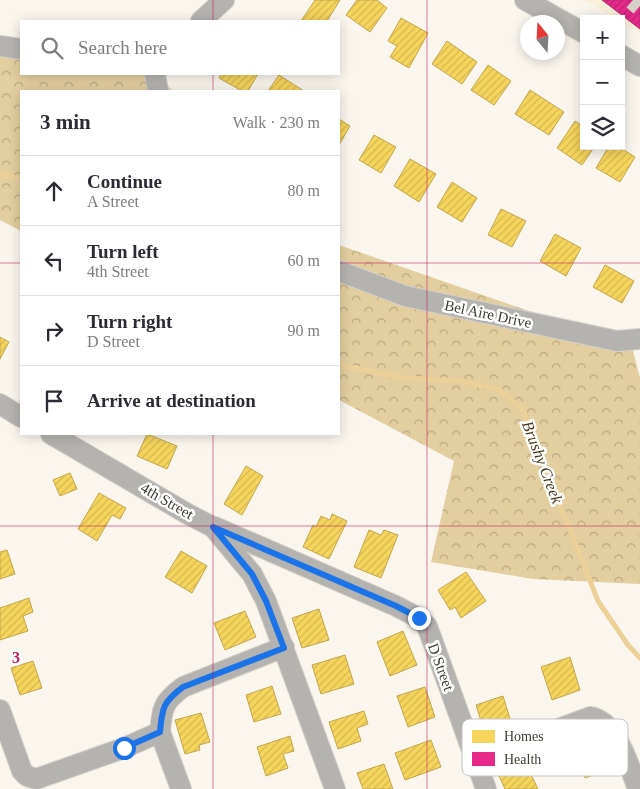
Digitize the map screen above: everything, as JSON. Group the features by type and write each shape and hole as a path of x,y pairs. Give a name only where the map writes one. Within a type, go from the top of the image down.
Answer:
{"street":[{"path":"202,20 224,0"},
{"path":"525,0 580,31"},
{"path":"0,46 20,49"},
{"path":"625,57 640,66"},
{"path":"154,75 158,90"},
{"name":"Bel Aire Drive","path":"340,271 405,296 444,305 617,341 640,339"},
{"path":"0,404 20,415"},
{"name":"4th Street","path":"53,435 213,527 252,574 266,601 335,789"},
{"name":"D Street","path":"213,527 396,606 419,618 427,626 462,724"},
{"path":"181,789 160,732 162,710 165,703 183,687 284,648"},
{"path":"0,710 22,771 27,776 36,779 124,748 160,732"},
{"path":"585,719 590,717 599,719"},
{"path":"628,764 638,789"},
{"name":"D Street","path":"481,776 486,789"}],"shaded area":[{"path":"584,0 640,0 640,33 625,24 625,15 608,15"}],"green space":[{"path":"0,56 20,59 20,75 156,75 172,90 20,90 20,230 0,220"},
{"path":"340,245 632,347 640,378 640,584 533,579 431,562 454,461 340,401"}],"building: Homes":[{"path":"315,0 340,0 328,20 302,20"},
{"path":"357,0 377,0 387,8 370,32 346,15"},
{"path":"401,18 428,33 409,68 390,57 397,46 388,41"},
{"path":"447,41 477,62 462,84 432,64"},
{"path":"488,65 511,81 494,105 471,90"},
{"path":"220,75 257,75 249,90 240,90 219,78"},
{"path":"279,75 302,90 269,90"},
{"path":"530,90 564,112 549,135 515,114"},
{"path":"340,120 350,126 340,143"},
{"path":"575,121 580,124 580,150 592,150 582,165 557,148"},
{"path":"374,135 396,147 381,173 359,160"},
{"path":"607,150 624,150 635,157 620,182 596,168"},
{"path":"410,159 436,174 419,202 394,186"},
{"path":"452,182 477,198 462,222 437,207"},
{"path":"501,209 526,221 512,247 488,235"},
{"path":"555,234 581,248 566,276 540,261"},
{"path":"605,265 634,281 622,303 593,287"},
{"path":"0,337 9,342 0,359"},
{"path":"147,435 177,446 167,469 137,456"},
{"path":"246,466 263,476 242,515 224,504"},
{"path":"70,473 77,489 60,496 53,480"},
{"path":"99,493 126,508 120,519 112,515 97,541 78,529"},
{"path":"332,514 347,521 329,559 303,547 313,525 316,527 321,516 330,520"},
{"path":"369,530 381,535 384,530 398,535 381,578 354,567"},
{"path":"7,550 15,574 0,579 0,552"},
{"path":"181,551 207,566 192,593 165,577"},
{"path":"466,572 486,601 461,618 455,607 450,610 438,590"},
{"path":"29,598 33,612 23,616 28,631 0,640 0,608"},
{"path":"319,609 329,640 302,648 292,618"},
{"path":"245,611 256,637 225,650 214,623"},
{"path":"403,631 417,665 390,676 377,642"},
{"path":"345,655 354,684 321,694 312,665"},
{"path":"570,657 580,690 552,700 541,667"},
{"path":"33,661 42,688 20,695 11,668"},
{"path":"272,686 281,714 254,722 246,695"},
{"path":"425,687 435,717 408,727 397,696"},
{"path":"503,696 510,719 480,719 476,705"},
{"path":"364,711 368,724 357,728 361,741 338,749 329,722"},
{"path":"201,713 210,742 199,745 200,750 185,754 175,720"},
{"path":"290,736 294,751 283,754 288,768 266,776 257,747"},
{"path":"431,740 441,767 405,780 395,753"},
{"path":"384,764 393,789 363,789 357,773"},
{"path":"499,776 532,776 538,789 505,789"}],"building: Health":[{"path":"602,0 640,0 640,29 625,18 625,15 622,15"}],"waterway":[{"name":"Brushy Creek","path":"0,174 20,179"},
{"name":"Brushy Creek","path":"340,365 405,378 461,381 500,390 523,410 598,601 628,645 640,658"}],"tunnel":[{"path":"633,0 640,6"}],"route":[{"path":"124,748 160,732 162,710 165,703 183,687 284,648 266,601 252,574 213,527 396,606 419,618"}]}
